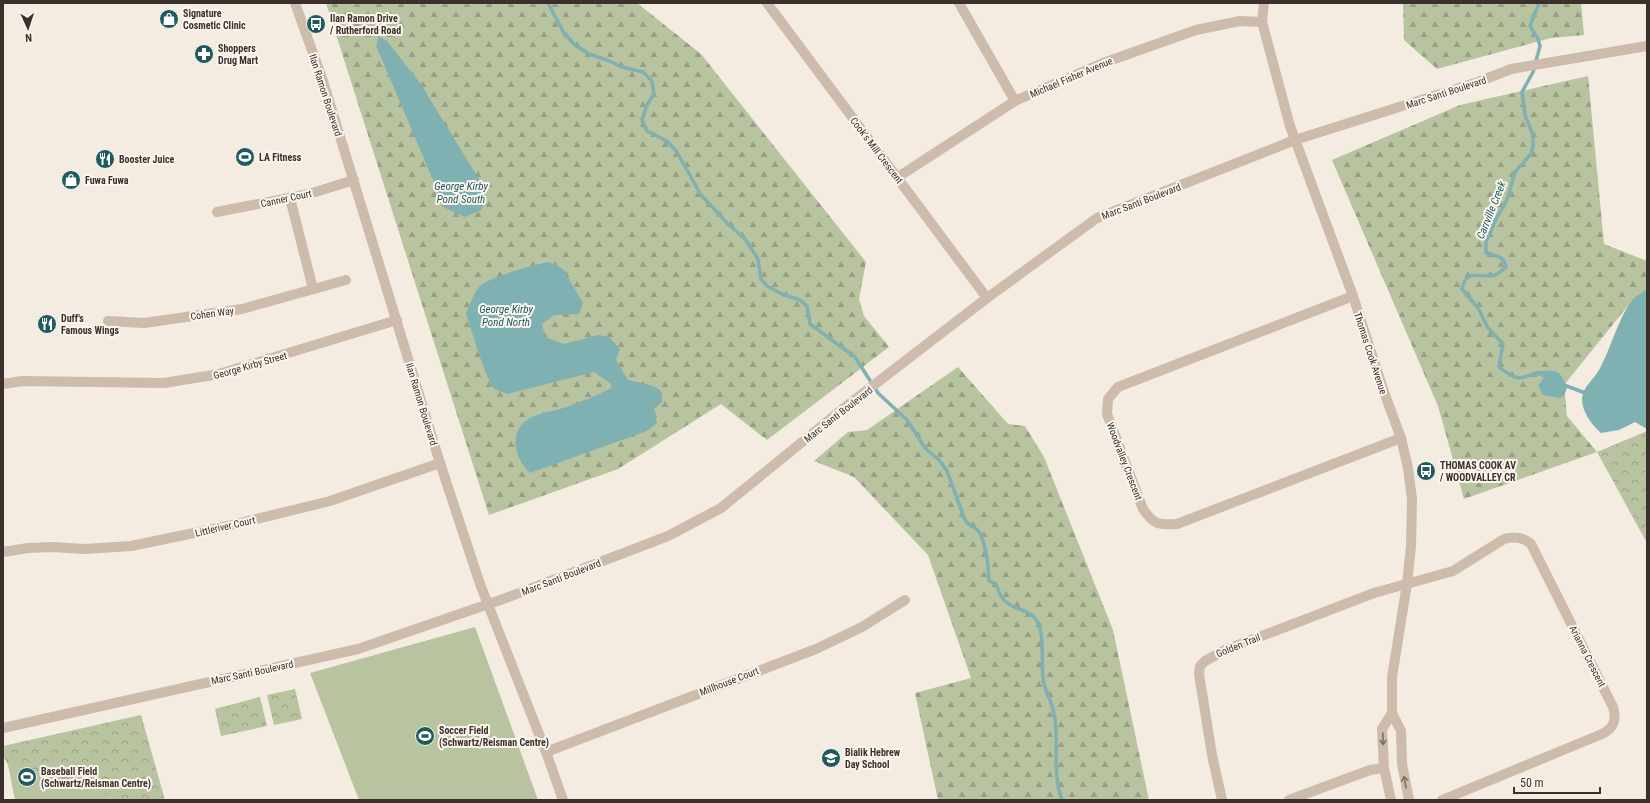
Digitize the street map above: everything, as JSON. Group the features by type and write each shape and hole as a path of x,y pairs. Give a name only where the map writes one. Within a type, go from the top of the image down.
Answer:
{"street":[{"name":"Ilan Ramon Boulevard","path":"296,3 323,81 440,463 487,604 546,752 563,800"},
{"name":"Cook's Mill Crescent","path":"767,3 987,298"},
{"path":"959,3 1015,101"},
{"name":"Thomas Cook Avenue","path":"1264,3 1262,22 1295,140 1353,296 1384,392 1401,438 1408,468 1413,523 1407,584 1392,676 1392,713 1401,731 1402,764 1409,800"},
{"name":"Michael Fisher Avenue","path":"898,177 1015,101 1103,63 1196,30 1240,21 1262,22"},
{"name":"Marc Santi Boulevard","path":"3,728 358,649 487,604 668,536 721,508 844,408 987,298 1097,218 1295,140 1478,82 1511,69 1576,60 1647,46"},
{"name":"Canner Court","path":"217,212 290,198 354,180"},
{"path":"290,198 313,289"},
{"name":"Cohen Way","path":"108,321 144,323 242,309 346,280"},
{"name":"Woodvalley Crescent","path":"1353,296 1118,387 1108,399 1107,414 1143,509 1152,522 1163,525 1177,524 1401,438"},
{"name":"George Kirby Street","path":"3,384 22,381 164,383 219,374 397,320"},
{"name":"Littleriver Court","path":"3,552 53,546 85,549 131,546 228,526 330,501 440,463"},
{"name":"Arianna Crescent","path":"1407,584 1453,571 1504,539 1510,537 1525,539 1532,544 1615,714 1613,726 1609,730 1442,800"},
{"name":"Golden Trail","path":"1222,800 1212,755 1199,681 1200,666 1213,655 1240,644 1374,593 1407,584"},
{"name":"Millhouse Court","path":"546,752 816,649 862,627 905,600"},
{"path":"1391,800 1384,768 1382,729 1392,713"},
{"path":"1289,800 1370,770 1384,768"}],"green space":[{"path":"326,3 637,3 701,54 866,262 859,299 864,316 889,347 767,440 721,404 618,469 489,515"},
{"path":"1403,3 1581,3 1584,35 1551,38 1437,69 1404,40"},
{"path":"1588,76 1604,244 1647,261 1647,300 1635,297 1564,385 1567,416 1597,452 1464,499 1438,406 1332,160 1460,105"},
{"path":"958,367 1008,424 1025,426 1044,457 1113,630 1149,800 938,800 915,693 971,678 928,555 854,477 814,461 848,432 867,430"},
{"path":"1647,431 1647,543 1597,452"},
{"name":"Soccer Field (Schwartz/Reisman Centre)","path":"475,627 538,800 359,800 310,673"},
{"path":"295,689 302,719 274,725 267,695"},
{"path":"260,697 267,726 221,736 215,709"},
{"path":"141,715 165,800 117,800 8,765 3,756 3,746"},
{"name":"Baseball Field (Schwartz/Reisman Centre)","path":"8,765 111,797 119,800 15,800"}],"water":[{"name":"George Kirby Pond South","path":"378,36 387,41 420,83 485,189 485,202 481,210 465,217 445,208 377,48"},
{"name":"George Kirby Pond North","path":"549,262 563,269 583,303 579,314 554,315 542,324 545,337 564,344 598,335 609,337 620,349 616,360 628,380 654,386 662,392 662,402 654,409 657,423 647,431 530,473 520,460 517,453 516,437 518,430 523,423 537,415 580,402 611,388 611,384 594,372 507,394 496,390 491,384 483,366 466,313 476,291 483,284 511,272"},
{"path":"1647,289 1647,429 1635,422 1619,430 1601,433 1591,422 1584,409 1582,404 1583,394 1586,387 1597,374 1624,313 1634,298"},
{"path":"1536,371 1552,371 1559,373 1562,376 1567,388 1564,396 1559,398 1543,395 1538,385 1544,378 1539,374 1533,374"}],"waterway":[{"path":"548,3 564,33 575,45 589,54 622,67 643,72 652,81 654,94 647,105 642,120 647,131 667,141 677,152 701,195 728,224 745,239 758,259 761,279 767,286 782,294 800,300 807,306 810,324 855,357 878,393 907,420 925,448 940,461 947,471 965,520 979,532 984,543 987,556 989,581 996,584 1001,597 1007,603 1030,614 1037,621 1042,641 1042,672 1056,724 1056,767 1062,800"},
{"name":"Carrville Creek","path":"1539,3 1530,26 1538,39 1540,46 1533,72 1522,92 1525,115 1533,135 1533,146 1531,154 1515,172 1507,200 1496,219 1486,242 1486,253 1502,259 1506,267 1495,275 1471,276 1464,282 1462,289 1478,308 1488,328 1503,344 1499,366 1501,369 1517,378 1543,374"},
{"name":"Carrville Creek","path":"1564,385 1588,394"}],"place":[{"name":"Signature Cosmetic Clinic","path":"169,19"},
{"name":"Ilan Ramon Drive / Rutherford Road","path":"316,24"},
{"name":"Shoppers Drug Mart","path":"204,54"},
{"name":"LA Fitness","path":"245,157"},
{"name":"Booster Juice","path":"105,159"},
{"name":"Fuwa Fuwa","path":"71,180"},
{"name":"Duff's Famous Wings","path":"47,324"},
{"name":"THOMAS COOK AV / WOODVALLEY CR","path":"1426,471"},
{"name":"Soccer Field (Schwartz/Reisman Centre)","path":"425,736"},
{"name":"Bialik Hebrew Day School","path":"831,758"},
{"name":"Baseball Field (Schwartz/Reisman Centre)","path":"27,777"}]}
